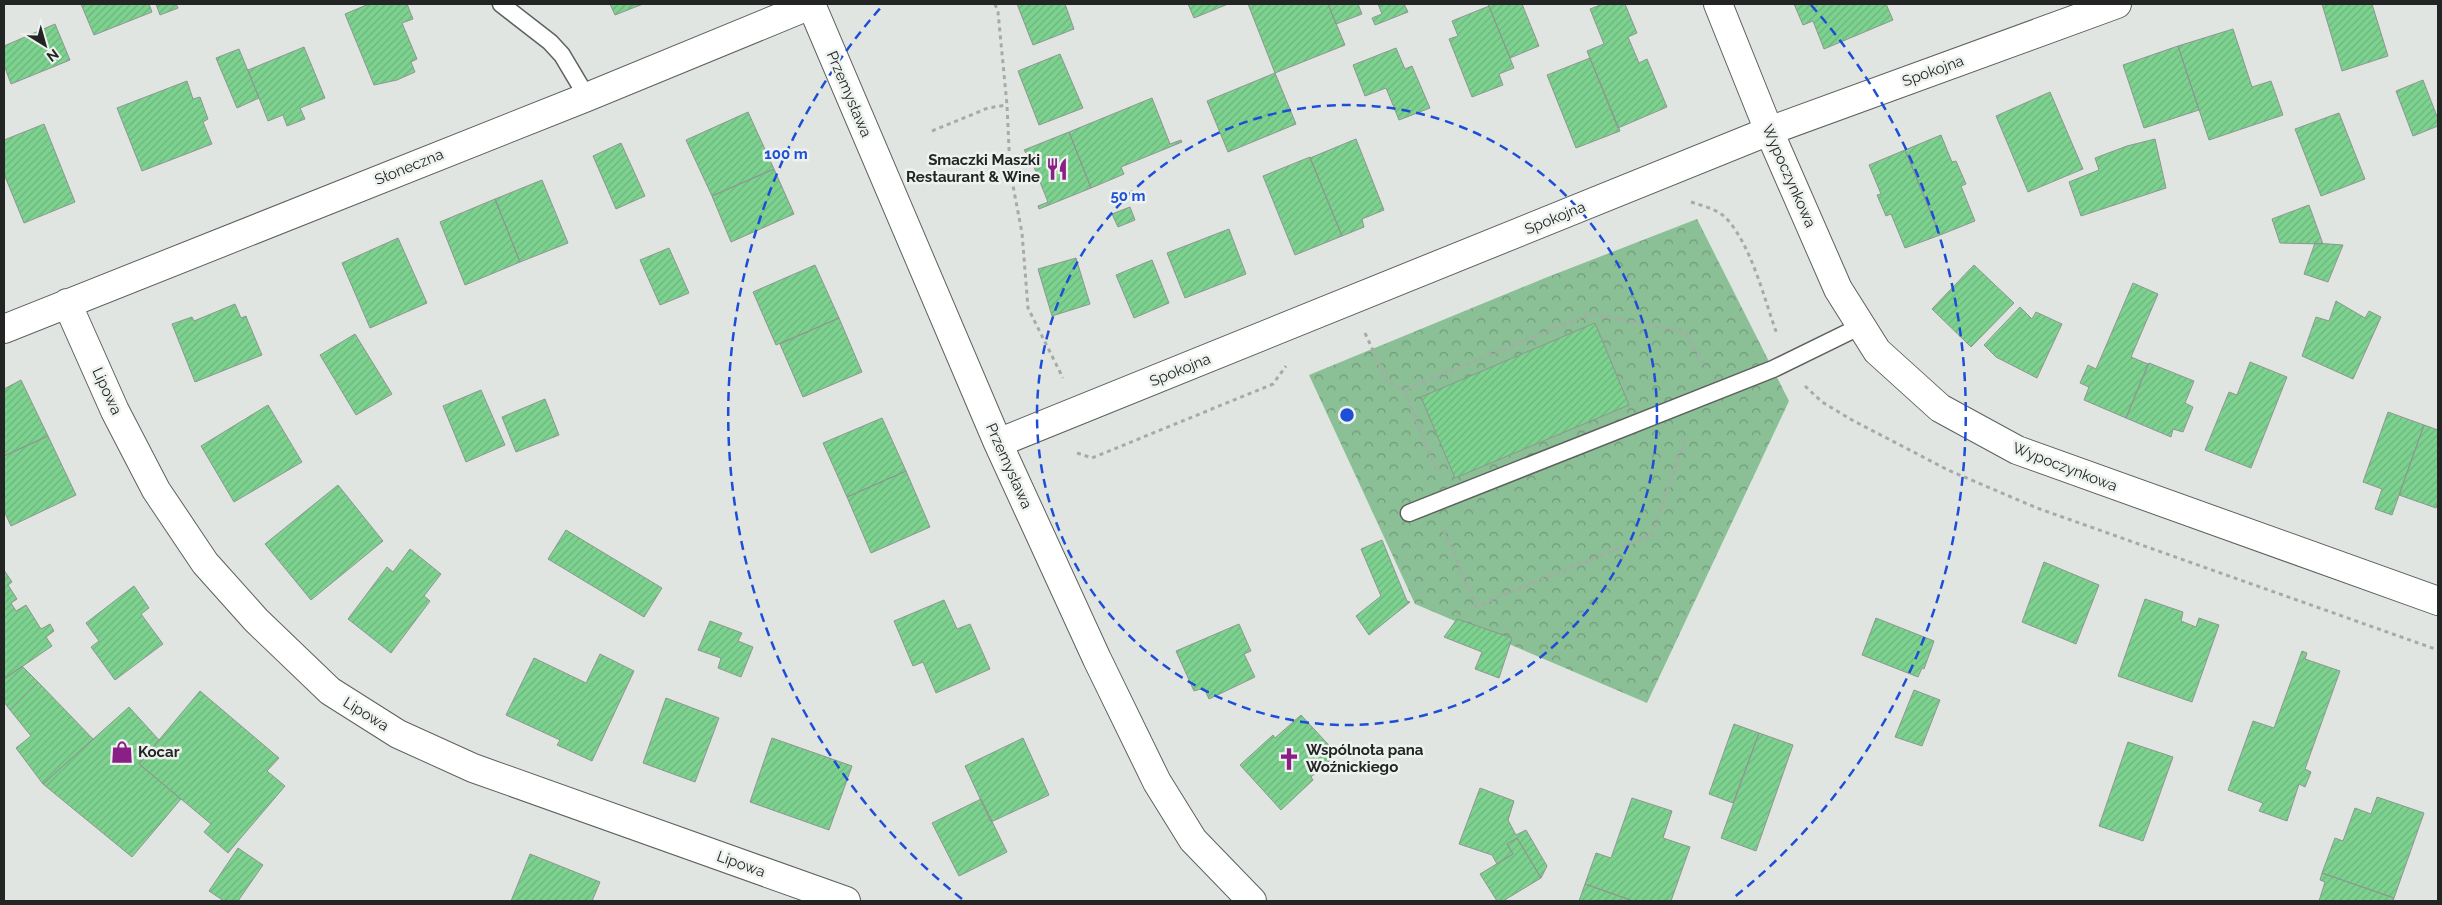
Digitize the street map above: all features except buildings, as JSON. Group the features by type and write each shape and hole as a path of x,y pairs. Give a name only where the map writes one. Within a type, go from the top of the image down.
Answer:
{"street":[{"name":"Słoneczna","path":"4,329 587,97 812,4"},
{"name":"Przemysława","path":"812,4 998,443 1097,659 1157,782 1193,840 1252,901"},
{"name":"Wypoczynkowa","path":"1718,4 1768,131 1838,289 1877,351 1940,408 2017,450 2438,602"},
{"name":"Spokojna","path":"998,443 1768,131 2117,4"},
{"name":"Lipowa","path":"67,304 115,410 156,490 205,563 256,620 330,691 398,734 474,768 846,901"}],"lane":[{"path":"501,4 550,42 562,55 587,97"},
{"path":"1409,513 1772,369 1861,326"}],"path":[{"path":"995,4 998,12 1007,105 1010,170 1022,233 1028,308 1067,386"},
{"path":"932,131 988,108 1007,105"},
{"path":"1404,390 1590,314 1685,332 1719,390"},
{"path":"1364,331 1387,381 1404,390 1476,606 1652,535 1693,419 1695,399"}],"green space":[{"path":"1697,219 1789,401 1647,703 1415,604 1309,375 1545,278"}],"place":[{"name":"Smaczki Maszki Restaurant & Wine","path":"1057,169"},
{"name":"Kocar","path":"122,752"},
{"name":"Wspólnota pana Woźnickiego","path":"1289,759"}]}
